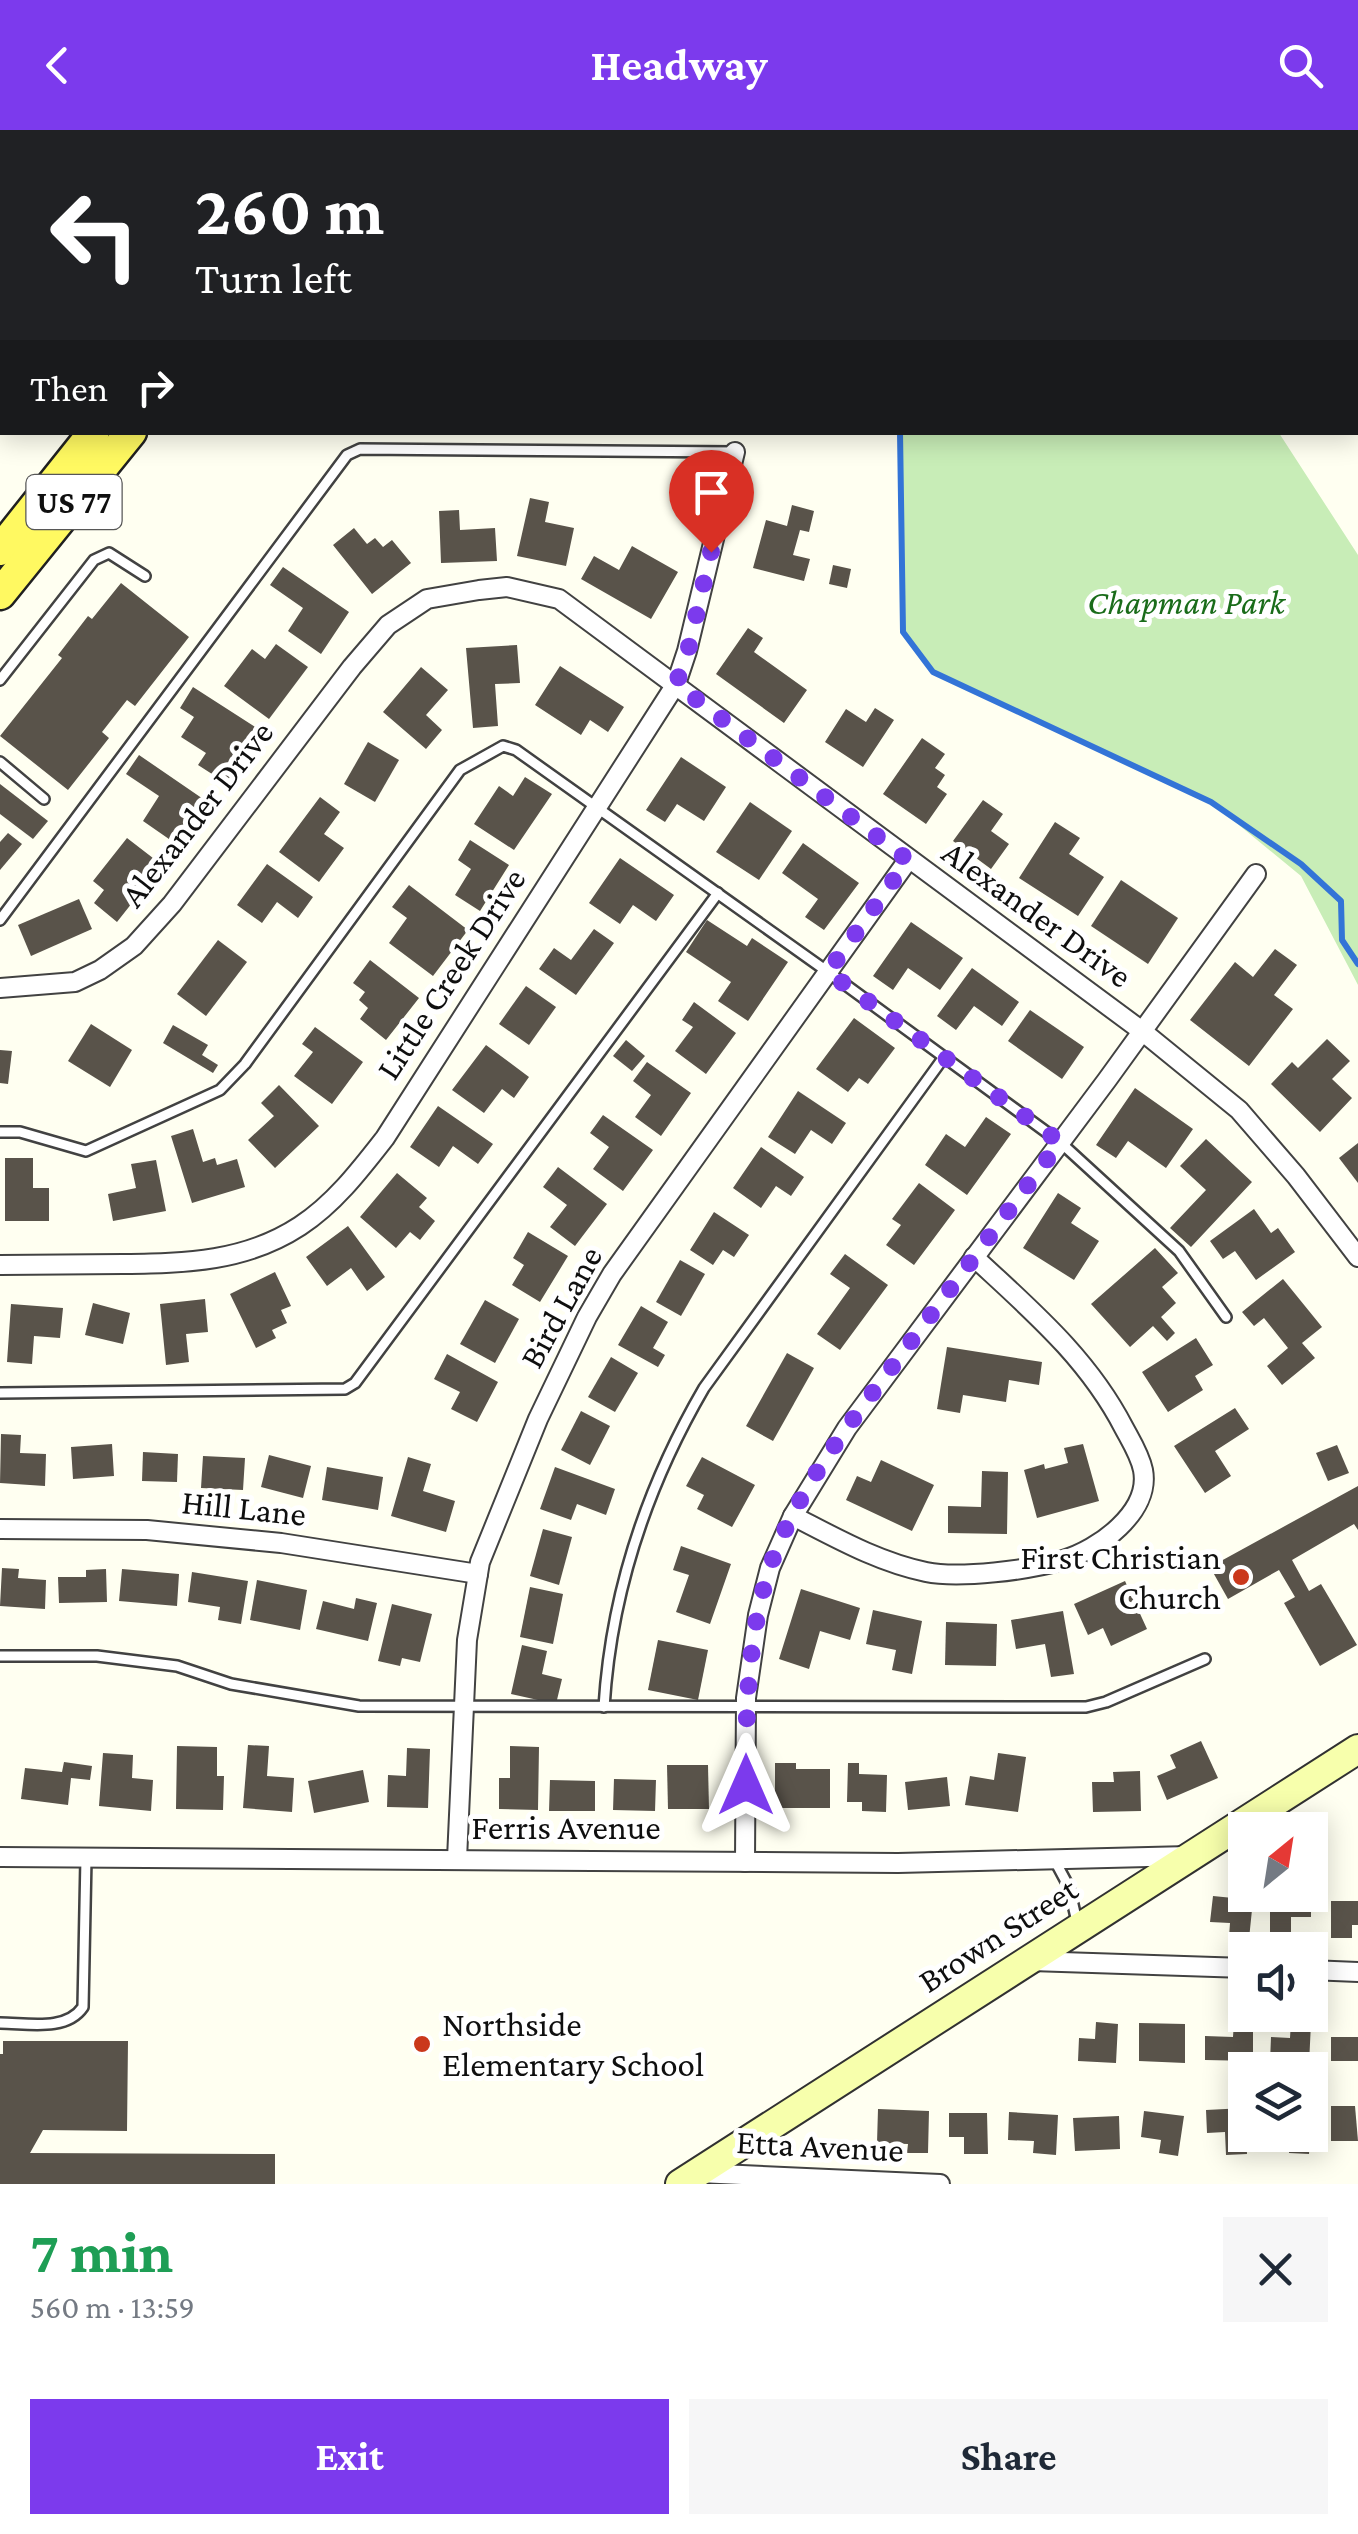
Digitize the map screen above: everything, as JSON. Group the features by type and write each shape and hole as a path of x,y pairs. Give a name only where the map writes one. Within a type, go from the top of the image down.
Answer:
{"main road":[{"name":"US 77","path":"4,568 92,435"},
{"name":"US 77","path":"4,568 127,435"},
{"name":"Brown Street","path":"688,2178 1358,1750"}],"street":[{"name":"Little Creek Drive","path":"0,1266 196,1263 260,1248 325,1207 385,1138 676,684 688,651 735,452"},
{"name":"Alexander Drive","path":"0,988 74,982 100,970 134,946 172,904 388,625 426,599 507,587 559,599 1142,1031 1239,1110 1286,1163 1358,1257"},
{"name":"Bird Lane","path":"457,1859 466,1640 478,1574 538,1419 612,1274 908,860"},
{"path":"746,1862 746,1708 758,1616 770,1568 793,1516 847,1428 1256,874"},
{"path":"793,1516 872,1556 930,1573 1015,1570 1067,1560 1104,1538 1132,1513 1143,1487 1144,1473 1109,1398 1048,1324 974,1257"},
{"name":"Hill Lane","path":"0,1529 147,1530 281,1543 478,1574"},
{"name":"Ferris Avenue","path":"0,1857 746,1862 1192,1856"},
{"path":"1028,1961 1228,1967"},
{"path":"1328,1971 1358,1972"},
{"name":"Etta Avenue","path":"688,2178 940,2184"}],"lane":[{"path":"0,920 346,455 360,449 735,452"},
{"path":"0,680 94,560 109,553 144,576"},
{"path":"0,1132 20,1132 86,1151 220,1090 256,1048 460,770 503,746 516,750 597,807 1060,1142 1179,1250 1226,1317"},
{"path":"0,762 44,798"},
{"path":"0,1393 345,1389 355,1383 718,894"},
{"path":"604,1708 615,1617 627,1568 676,1436 746,1327 944,1057"},
{"path":"0,1656 97,1656 178,1666 231,1684 359,1706 604,1708 1086,1706 1106,1702 1205,1660"},
{"path":"0,2022 64,2023 76,2018 83,2007 86,1858"},
{"path":"1054,1859 1069,1887 1078,1928"}],"green space":[{"name":"Chapman Park","path":"900,435 1280,435 1358,555 1358,985 1301,876 1211,802 933,672 903,632"}],"building":[{"path":"530,498 549,502 545,522 574,528 566,566 517,556"},
{"path":"792,505 814,511 809,532 800,530 793,555 810,559 804,581 753,568 766,520 787,526"},
{"path":"459,510 460,530 495,528 497,561 441,563 439,511"},
{"path":"354,528 367,544 375,538 383,547 392,540 411,563 372,594 333,545"},
{"path":"632,546 678,572 651,619 581,579 594,556 619,570"},
{"path":"833,565 851,569 847,588 829,584"},
{"path":"283,567 349,612 321,654 288,631 303,608 270,585"},
{"path":"121,583 189,637 135,706 127,700 102,732 109,738 68,790 0,736 62,658 58,655 88,616 92,619"},
{"path":"748,628 763,638 754,652 807,690 784,723 716,674"},
{"path":"276,644 308,667 269,719 224,686 252,649 265,659"},
{"path":"517,645 520,683 495,684 498,726 473,728 466,648"},
{"path":"560,666 624,707 608,732 590,720 581,735 535,705"},
{"path":"421,667 448,690 426,715 442,730 426,749 383,712"},
{"path":"193,687 260,730 226,783 198,765 206,753 181,737 194,717 180,708"},
{"path":"875,708 894,720 863,767 825,742 846,709 866,722"},
{"path":"922,738 945,754 935,768 945,775 937,787 947,794 926,824 883,794"},
{"path":"368,742 399,760 375,802 344,784"},
{"path":"139,755 209,803 179,846 143,821 159,796 126,774"},
{"path":"681,757 726,787 704,821 677,804 665,822 646,810"},
{"path":"525,777 552,794 514,850 474,824 499,786 513,796"},
{"path":"0,784 48,821 33,839 0,814"},
{"path":"320,797 340,812 324,834 344,848 319,882 279,852"},
{"path":"983,800 1003,814 991,831 1009,844 991,869 953,841"},
{"path":"750,802 792,831 759,880 716,852"},
{"path":"1055,822 1080,838 1069,854 1104,877 1078,916 1019,878"},
{"path":"8,833 22,844 0,870 0,842"},
{"path":"127,838 162,865 117,922 94,903 104,890 93,881"},
{"path":"470,840 509,865 480,911 455,895 471,869 458,860"},
{"path":"803,843 859,883 824,930 805,917 818,899 782,873"},
{"path":"620,858 674,895 656,921 633,905 620,924 589,903"},
{"path":"267,864 313,897 298,918 277,902 262,923 237,905"},
{"path":"1121,880 1178,918 1148,964 1091,926"},
{"path":"409,885 468,930 433,976 389,943 407,918 392,907"},
{"path":"79,899 92,929 31,956 18,925"},
{"path":"707,920 747,946 752,938 788,962 748,1021 718,1001 731,982 686,952"},
{"path":"911,922 963,958 940,990 908,968 893,990 873,976"},
{"path":"594,929 614,943 576,995 539,969 554,948 571,960"},
{"path":"218,940 247,962 206,1016 177,994"},
{"path":"1275,949 1297,965 1274,995 1293,1009 1249,1066 1190,1020 1235,962 1253,977"},
{"path":"370,960 419,998 386,1040 360,1019 368,1008 359,1000 365,992 353,983"},
{"path":"972,968 1019,1002 1002,1026 974,1006 956,1030 937,1016"},
{"path":"526,986 556,1007 529,1045 499,1024"},
{"path":"694,1002 736,1033 706,1074 675,1051 693,1027 682,1020"},
{"path":"1030,1010 1084,1047 1062,1079 1008,1041"},
{"path":"854,1018 895,1048 868,1084 859,1078 848,1092 816,1069"},
{"path":"91,1024 132,1050 110,1087 68,1061"},
{"path":"173,1025 208,1045 202,1055 218,1065 213,1073 163,1043"},
{"path":"315,1027 363,1062 332,1104 294,1076 313,1052 302,1044"},
{"path":"1327,1039 1350,1061 1332,1079 1352,1098 1320,1132 1271,1084 1292,1062 1298,1068"},
{"path":"626,1040 645,1056 632,1071 613,1056"},
{"path":"486,1045 529,1077 514,1098 502,1089 484,1113 452,1090"},
{"path":"0,1050 12,1051 8,1084 0,1083"},
{"path":"647,1062 691,1093 661,1136 635,1117 651,1095 633,1081"},
{"path":"279,1085 319,1126 275,1168 248,1140 274,1116 261,1103"},
{"path":"1135,1088 1193,1129 1166,1168 1128,1141 1116,1158 1096,1145"},
{"path":"798,1091 846,1123 832,1144 811,1130 795,1154 768,1137"},
{"path":"438,1106 493,1144 478,1164 453,1146 439,1167 410,1147"},
{"path":"603,1115 653,1150 623,1191 593,1169 609,1147 590,1133"},
{"path":"986,1117 1011,1134 967,1195 925,1165 946,1134 965,1147"},
{"path":"193,1129 203,1162 215,1158 217,1165 237,1159 245,1187 192,1203 171,1136"},
{"path":"1206,1139 1252,1182 1191,1247 1170,1228 1206,1190 1180,1166"},
{"path":"1358,1143 1358,1183 1339,1158"},
{"path":"761,1147 804,1177 791,1196 776,1186 761,1208 733,1188"},
{"path":"5,1158 33,1158 33,1188 49,1188 49,1221 5,1221"},
{"path":"156,1160 166,1211 113,1221 108,1194 136,1188 131,1164"},
{"path":"558,1167 607,1204 575,1246 550,1227 567,1205 543,1187"},
{"path":"397,1173 427,1198 419,1207 435,1221 420,1240 410,1232 396,1248 360,1217"},
{"path":"919,1183 955,1210 914,1265 886,1245 901,1225 892,1219"},
{"path":"1058,1193 1081,1208 1071,1223 1099,1241 1074,1280 1023,1248"},
{"path":"1254,1209 1271,1233 1278,1228 1295,1252 1256,1280 1235,1251 1223,1259 1210,1241"},
{"path":"714,1212 749,1235 734,1257 723,1250 713,1265 690,1250"},
{"path":"348,1226 385,1277 367,1291 351,1268 327,1286 306,1257"},
{"path":"528,1232 568,1256 540,1302 512,1285 524,1265 513,1258"},
{"path":"1155,1248 1178,1273 1162,1287 1176,1303 1161,1317 1175,1333 1167,1341 1153,1326 1130,1347 1091,1304"},
{"path":"845,1254 888,1285 840,1350 817,1334 850,1288 830,1274"},
{"path":"680,1260 705,1274 681,1316 656,1302"},
{"path":"275,1272 291,1306 281,1310 287,1323 272,1330 276,1338 256,1348 230,1294"},
{"path":"1283,1279 1322,1327 1302,1343 1315,1358 1282,1385 1267,1366 1288,1348 1264,1318 1254,1326 1242,1312"},
{"path":"205,1299 208,1332 186,1334 189,1362 166,1365 160,1304"},
{"path":"485,1300 519,1319 495,1363 460,1344"},
{"path":"93,1303 130,1313 123,1344 85,1335"},
{"path":"11,1304 63,1308 60,1338 34,1336 32,1364 7,1362"},
{"path":"641,1306 668,1322 653,1348 665,1355 658,1367 618,1345"},
{"path":"1196,1338 1213,1365 1195,1376 1203,1390 1168,1412 1142,1372"},
{"path":"947,1347 1042,1362 1039,1385 1009,1380 1006,1402 963,1395 960,1413 937,1409"},
{"path":"787,1353 814,1368 773,1441 746,1426"},
{"path":"447,1354 498,1382 477,1422 451,1409 460,1392 434,1379"},
{"path":"611,1357 638,1373 615,1412 588,1397"},
{"path":"1235,1408 1249,1429 1215,1451 1231,1476 1205,1493 1174,1446"},
{"path":"581,1411 610,1426 590,1465 561,1450"},
{"path":"1,1434 21,1435 20,1453 46,1454 45,1486 0,1483"},
{"path":"112,1444 114,1476 73,1479 71,1447"},
{"path":"1083,1444 1099,1501 1037,1518 1024,1470 1068,1463 1064,1448"},
{"path":"1337,1445 1349,1473 1328,1481 1316,1453"},
{"path":"143,1452 178,1454 177,1482 142,1481"},
{"path":"269,1455 311,1466 303,1498 261,1487"},
{"path":"203,1456 245,1458 243,1490 201,1488"},
{"path":"408,1457 431,1464 423,1491 455,1501 446,1532 391,1516"},
{"path":"702,1457 755,1485 732,1527 697,1509 704,1495 686,1486"},
{"path":"881,1460 934,1485 912,1531 846,1500 857,1476 871,1482"},
{"path":"327,1467 383,1477 378,1510 322,1500"},
{"path":"555,1467 615,1489 606,1515 577,1504 571,1520 540,1509"},
{"path":"982,1471 1008,1472 1007,1534 948,1533 948,1506 981,1507"},
{"name":"First Christian Church","path":"1358,1486 1358,1530 1354,1524 1292,1560 1309,1591 1321,1584 1357,1645 1320,1666 1284,1603 1295,1597 1279,1570 1228,1599 1210,1567"},
{"path":"543,1529 572,1537 559,1585 530,1576"},
{"path":"681,1546 731,1564 710,1624 676,1612 689,1575 673,1570"},
{"path":"2,1568 19,1569 18,1578 46,1580 45,1609 0,1606"},
{"path":"106,1569 107,1602 59,1603 58,1577 86,1577 86,1570"},
{"path":"122,1569 179,1574 177,1606 119,1601"},
{"path":"192,1572 248,1581 241,1624 218,1620 220,1607 188,1602"},
{"path":"257,1580 307,1590 300,1630 250,1620"},
{"path":"1125,1581 1147,1629 1111,1646 1103,1628 1088,1635 1074,1604"},
{"path":"530,1587 563,1594 553,1644 520,1637"},
{"path":"801,1589 860,1608 850,1640 820,1631 809,1669 779,1659"},
{"path":"356,1598 377,1603 368,1641 316,1629 323,1601 354,1609"},
{"path":"392,1604 432,1614 420,1662 402,1658 400,1666 378,1661"},
{"path":"873,1610 922,1621 912,1674 892,1670 896,1650 866,1644"},
{"path":"1063,1611 1074,1674 1051,1677 1045,1644 1016,1649 1011,1620"},
{"path":"946,1622 997,1624 996,1666 945,1665"},
{"path":"658,1640 708,1650 698,1700 648,1690"},
{"path":"522,1645 547,1651 542,1674 562,1679 556,1704 511,1694"},
{"path":"1201,1741 1218,1778 1167,1800 1157,1776 1176,1768 1170,1755"},
{"path":"248,1745 269,1746 267,1776 294,1778 292,1812 243,1808"},
{"path":"177,1746 217,1747 217,1776 224,1776 223,1810 176,1809"},
{"path":"510,1746 539,1747 538,1810 499,1809 499,1778 510,1778"},
{"path":"407,1748 430,1749 428,1808 387,1807 388,1775 406,1776"},
{"path":"103,1753 133,1755 132,1778 153,1780 151,1811 99,1806"},
{"path":"998,1753 1026,1757 1018,1812 965,1805 970,1776 994,1780"},
{"path":"64,1762 92,1766 90,1780 71,1778 68,1805 21,1799 25,1768 62,1772"},
{"path":"775,1763 796,1763 796,1769 830,1769 830,1808 775,1808"},
{"path":"848,1763 859,1763 859,1774 887,1775 886,1812 862,1811 862,1802 847,1802"},
{"path":"667,1765 708,1765 709,1809 668,1809"},
{"path":"363,1770 369,1802 314,1813 308,1781"},
{"path":"1140,1771 1141,1811 1093,1812 1092,1782 1114,1782 1113,1772"},
{"path":"947,1777 950,1806 908,1810 905,1782"},
{"path":"614,1779 656,1780 655,1811 613,1810"},
{"path":"550,1780 595,1781 595,1811 549,1811"},
{"path":"1213,1896 1228,1898 1228,1912 1252,1912 1250,1932 1229,1932 1230,1923 1210,1922"},
{"path":"1331,1901 1358,1901 1358,1925 1352,1925 1352,1938 1331,1938"},
{"path":"1270,1912 1311,1912 1311,1917 1291,1917 1291,1932 1270,1932"},
{"path":"1096,2022 1118,2024 1116,2063 1078,2061 1079,2038 1095,2039"},
{"path":"1139,2023 1185,2024 1185,2063 1139,2061"},
{"path":"1233,2032 1253,2032 1253,2052 1228,2052 1228,2060 1205,2060 1205,2036 1233,2037"},
{"path":"1290,2032 1311,2032 1310,2052 1270,2052 1271,2037 1290,2038"},
{"path":"1331,2037 1358,2037 1358,2061 1331,2061"},
{"path":"3,2041 128,2041 127,2131 43,2130 30,2153 275,2154 275,2184 0,2184"},
{"path":"1331,2106 1355,2106 1358,2141 1331,2141"},
{"path":"878,2109 929,2111 928,2153 907,2153 908,2144 877,2143"},
{"path":"1228,2109 1228,2152 1247,2154 1226,2155 1225,2132 1207,2133 1206,2110"},
{"path":"1144,2111 1184,2116 1178,2156 1159,2153 1161,2140 1141,2137"},
{"path":"1009,2112 1058,2115 1056,2155 1033,2153 1034,2141 1008,2140"},
{"path":"949,2113 987,2113 988,2154 964,2154 964,2137 949,2137"},
{"path":"1119,2116 1120,2149 1075,2151 1073,2118"}],"waterway":[{"path":"900,435 903,632 933,672 1211,802 1301,864 1341,901 1342,940 1358,964"}],"place":[{"name":"First Christian Church","path":"1241,1577"},
{"name":"Northside Elementary School","path":"422,2044"}],"route":[{"path":"711,552 688,651 676,684 908,860 828,972 1060,1142 847,1428 793,1516 770,1568 758,1616 746,1698 746,1785"}]}
